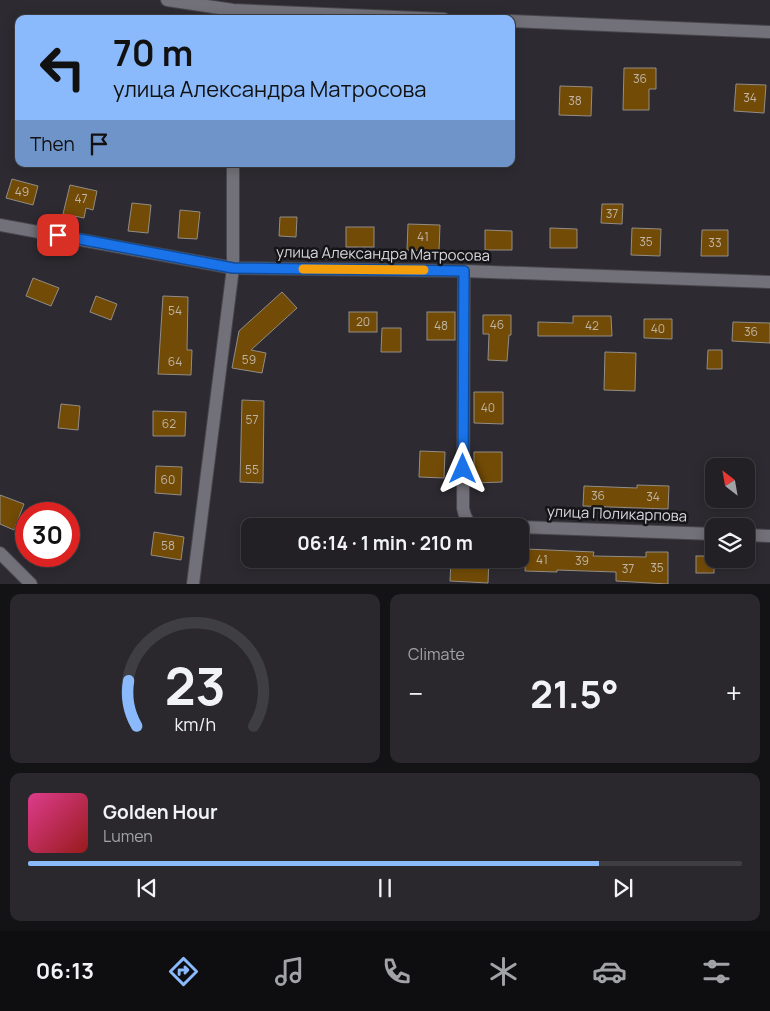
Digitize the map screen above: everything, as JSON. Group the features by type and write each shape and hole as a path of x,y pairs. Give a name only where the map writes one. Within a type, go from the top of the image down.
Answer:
{"street":[{"path":"167,0 233,10 350,15"},
{"path":"515,21 770,32"},
{"path":"193,584 233,268 233,167"},
{"name":"улица Александра Матросова","path":"0,225 233,268 464,271 770,282"},
{"path":"464,271 463,508 466,518"},
{"name":"улица Поликарпова","path":"529,527 705,534"},
{"path":"755,535 770,536"},
{"path":"0,553 31,584"}],"building":[{"path":"624,68 656,68 656,89 649,89 649,110 623,110"},
{"path":"736,84 766,85 764,113 734,111"},
{"path":"560,86 592,87 591,116 559,115"},
{"path":"12,179 38,186 33,205 6,198"},
{"path":"70,185 97,191 93,210 86,208 84,218 63,214"},
{"path":"132,203 151,205 148,233 128,231"},
{"path":"602,204 623,204 622,224 601,223"},
{"path":"180,210 200,212 197,239 178,238"},
{"path":"280,217 297,217 296,237 279,236"},
{"path":"408,224 440,225 439,251 407,250"},
{"path":"346,227 374,227 374,247 346,247"},
{"path":"550,228 577,229 577,248 550,248"},
{"path":"632,228 661,229 660,256 631,255"},
{"path":"485,230 512,231 512,250 485,250"},
{"path":"702,230 728,230 728,256 701,256"},
{"path":"33,278 59,288 51,306 26,296"},
{"path":"282,292 297,308 251,350 266,353 262,373 232,368 239,331"},
{"path":"96,296 117,304 111,320 90,312"},
{"path":"163,296 188,297 187,350 192,350 191,375 158,374"},
{"path":"349,312 377,312 377,332 349,332"},
{"path":"427,312 455,312 455,340 427,340"},
{"path":"483,315 511,315 511,335 509,335 507,361 488,360 489,334 483,334"},
{"path":"573,316 611,316 612,336 538,336 538,322 573,323"},
{"path":"644,319 672,319 672,339 644,338"},
{"path":"733,322 770,323 770,343 732,341"},
{"path":"382,328 401,328 401,352 381,352"},
{"path":"708,350 722,350 722,369 707,369"},
{"path":"605,352 636,353 635,391 604,390"},
{"path":"474,392 503,392 503,424 474,423"},
{"path":"242,400 264,401 263,483 240,482"},
{"path":"61,404 80,406 78,430 58,428"},
{"path":"153,411 186,412 185,436 153,436"},
{"path":"420,451 445,452 444,478 419,477"},
{"path":"474,452 502,452 502,482 474,483"},
{"path":"156,466 182,467 181,495 155,493"},
{"path":"637,485 669,486 668,509 583,506 584,486 637,488"},
{"path":"0,495 19,502 15,502 14,530 0,524"},
{"path":"154,532 184,537 181,560 151,555"},
{"path":"529,549 594,552 593,556 646,557 646,552 668,552 668,584 616,581 616,572 525,571 525,568 529,568"},
{"path":"696,556 705,556 705,568 714,568 714,573 696,573"},
{"path":"451,568 489,568 488,583 450,581"}],"slow traffic":[{"path":"303,269 424,270"}],"route":[{"path":"58,235 233,268 464,271 463,469"}]}
